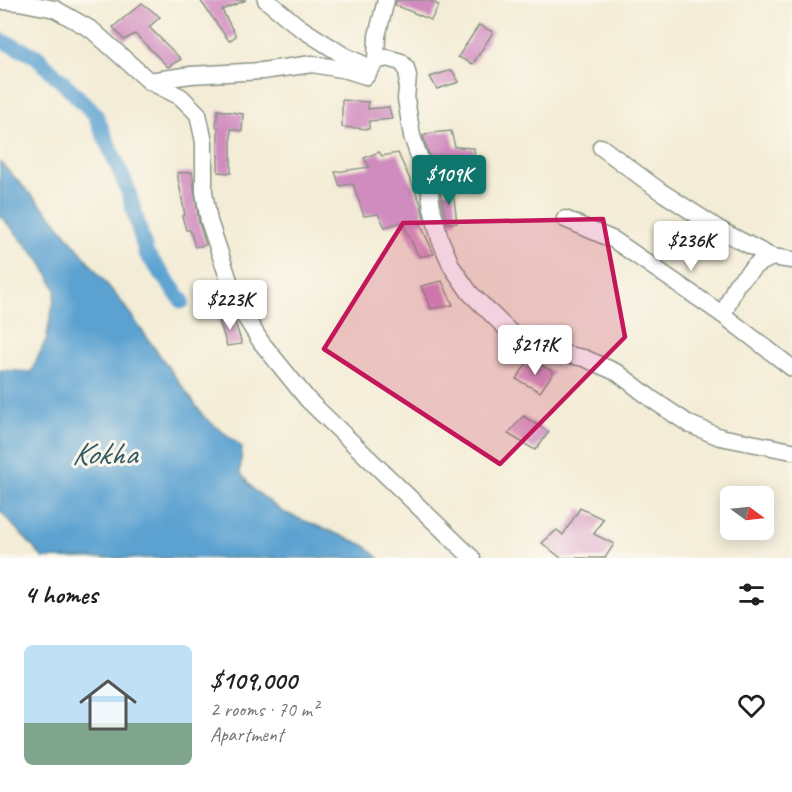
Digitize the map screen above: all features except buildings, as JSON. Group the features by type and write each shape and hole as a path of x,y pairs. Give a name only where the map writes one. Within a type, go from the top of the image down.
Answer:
{"street":[{"path":"266,0 299,27 343,55 373,64 387,58 401,62 406,68 408,76 406,99 412,136 429,186 440,239 452,267 470,293 511,333 527,344 584,358 618,373 689,424 720,437 792,451"},
{"path":"149,81 312,64 366,76 373,64 386,0"},
{"path":"0,1 55,9 92,30 149,81 181,97 198,114 204,142 204,192 209,221 237,304 261,342 308,400 472,558"},
{"path":"601,147 660,191 713,226 772,257 792,260"},
{"path":"565,219 614,240 723,315 792,368"},
{"path":"723,315 736,285 756,265 772,257"}],"highlighted area":[{"path":"603,219 625,337 500,464 324,349 403,223"}],"water":[{"name":"Kokha","path":"0,162 54,219 123,304 204,417 242,447 240,473 253,489 283,512 364,545 379,558 43,558 0,511 0,370 31,372 46,340 56,290 42,263 0,215"}],"waterway":[{"path":"0,40 36,56 95,114 128,190 146,253 182,301"}]}
